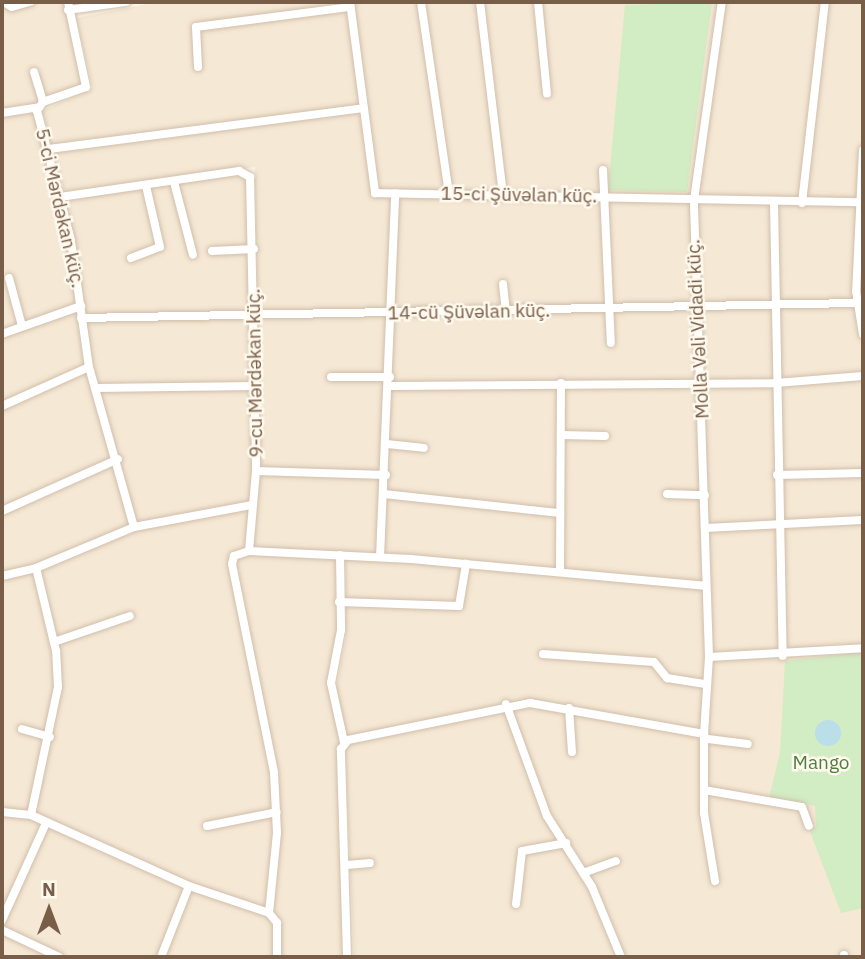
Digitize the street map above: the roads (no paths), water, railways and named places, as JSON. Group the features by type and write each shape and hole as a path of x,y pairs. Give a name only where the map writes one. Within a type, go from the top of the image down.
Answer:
{"street":[{"path":"4,2 12,7 30,2"},
{"path":"68,6 127,2"},
{"path":"421,2 449,194"},
{"path":"480,2 503,195"},
{"path":"538,2 547,94"},
{"name":"Molla Vəli Vidadi küç.","path":"715,881 704,790 709,657 694,200 722,2"},
{"path":"802,204 825,2"},
{"path":"198,67 196,27 350,4 373,191 395,194 390,382 380,557"},
{"name":"5-ci Mərdəkan küç.","path":"68,6 86,87 40,105 61,197 89,367 118,459 134,527"},
{"path":"2,113 40,105 34,72"},
{"path":"48,149 363,108"},
{"path":"863,150 857,202 857,303 863,334"},
{"path":"603,170 611,343"},
{"name":"9-cu Mərdəkan küç.","path":"61,197 246,172 254,248 256,471 249,551 234,556 232,564 277,812 269,913 277,923 277,957"},
{"path":"174,182 193,255"},
{"path":"131,258 160,247 146,186"},
{"name":"15-ci Şüvəlan küç.","path":"395,194 606,197 802,204 857,202"},
{"path":"774,203 777,527 783,656"},
{"path":"212,251 254,248"},
{"path":"9,278 22,326"},
{"path":"503,284 506,311"},
{"name":"14-cü Şüvəlan küç.","path":"81,318 697,309 857,303"},
{"path":"2,334 81,306"},
{"path":"2,406 89,367"},
{"path":"331,377 390,382 776,383 863,376"},
{"path":"560,571 561,383"},
{"path":"95,388 255,386"},
{"path":"561,435 605,436"},
{"path":"387,444 424,448"},
{"path":"2,511 118,459"},
{"path":"256,471 386,475"},
{"path":"778,475 863,473"},
{"path":"384,494 560,513"},
{"path":"667,494 705,495"},
{"path":"2,576 36,568 134,527 251,505"},
{"path":"705,528 777,527 863,520"},
{"path":"249,551 380,557 705,586"},
{"path":"340,555 339,601 331,683 344,742 347,957"},
{"path":"339,601 458,606 466,564"},
{"path":"31,815 50,737 58,687 54,642 36,568"},
{"path":"54,642 130,616"},
{"path":"709,657 783,656 863,648"},
{"path":"543,654 654,662 667,678 706,684"},
{"path":"344,742 506,705 569,708 748,744"},
{"path":"506,705 547,816 583,873 621,957"},
{"path":"569,708 572,752"},
{"path":"22,729 50,737"},
{"path":"704,790 802,807 808,826"},
{"path":"2,812 31,815 189,886 269,913"},
{"path":"207,826 277,812"},
{"path":"2,920 46,823"},
{"path":"516,904 522,851 566,843"},
{"path":"583,873 616,861"},
{"path":"347,865 370,863"},
{"path":"161,957 189,886"},
{"path":"2,930 59,957"}],"water":[{"path":"828,720 837,724 841,733 837,742 828,746 819,742 815,733 819,724"}],"park label":[{"name":"Mango","path":"821,763"}]}
